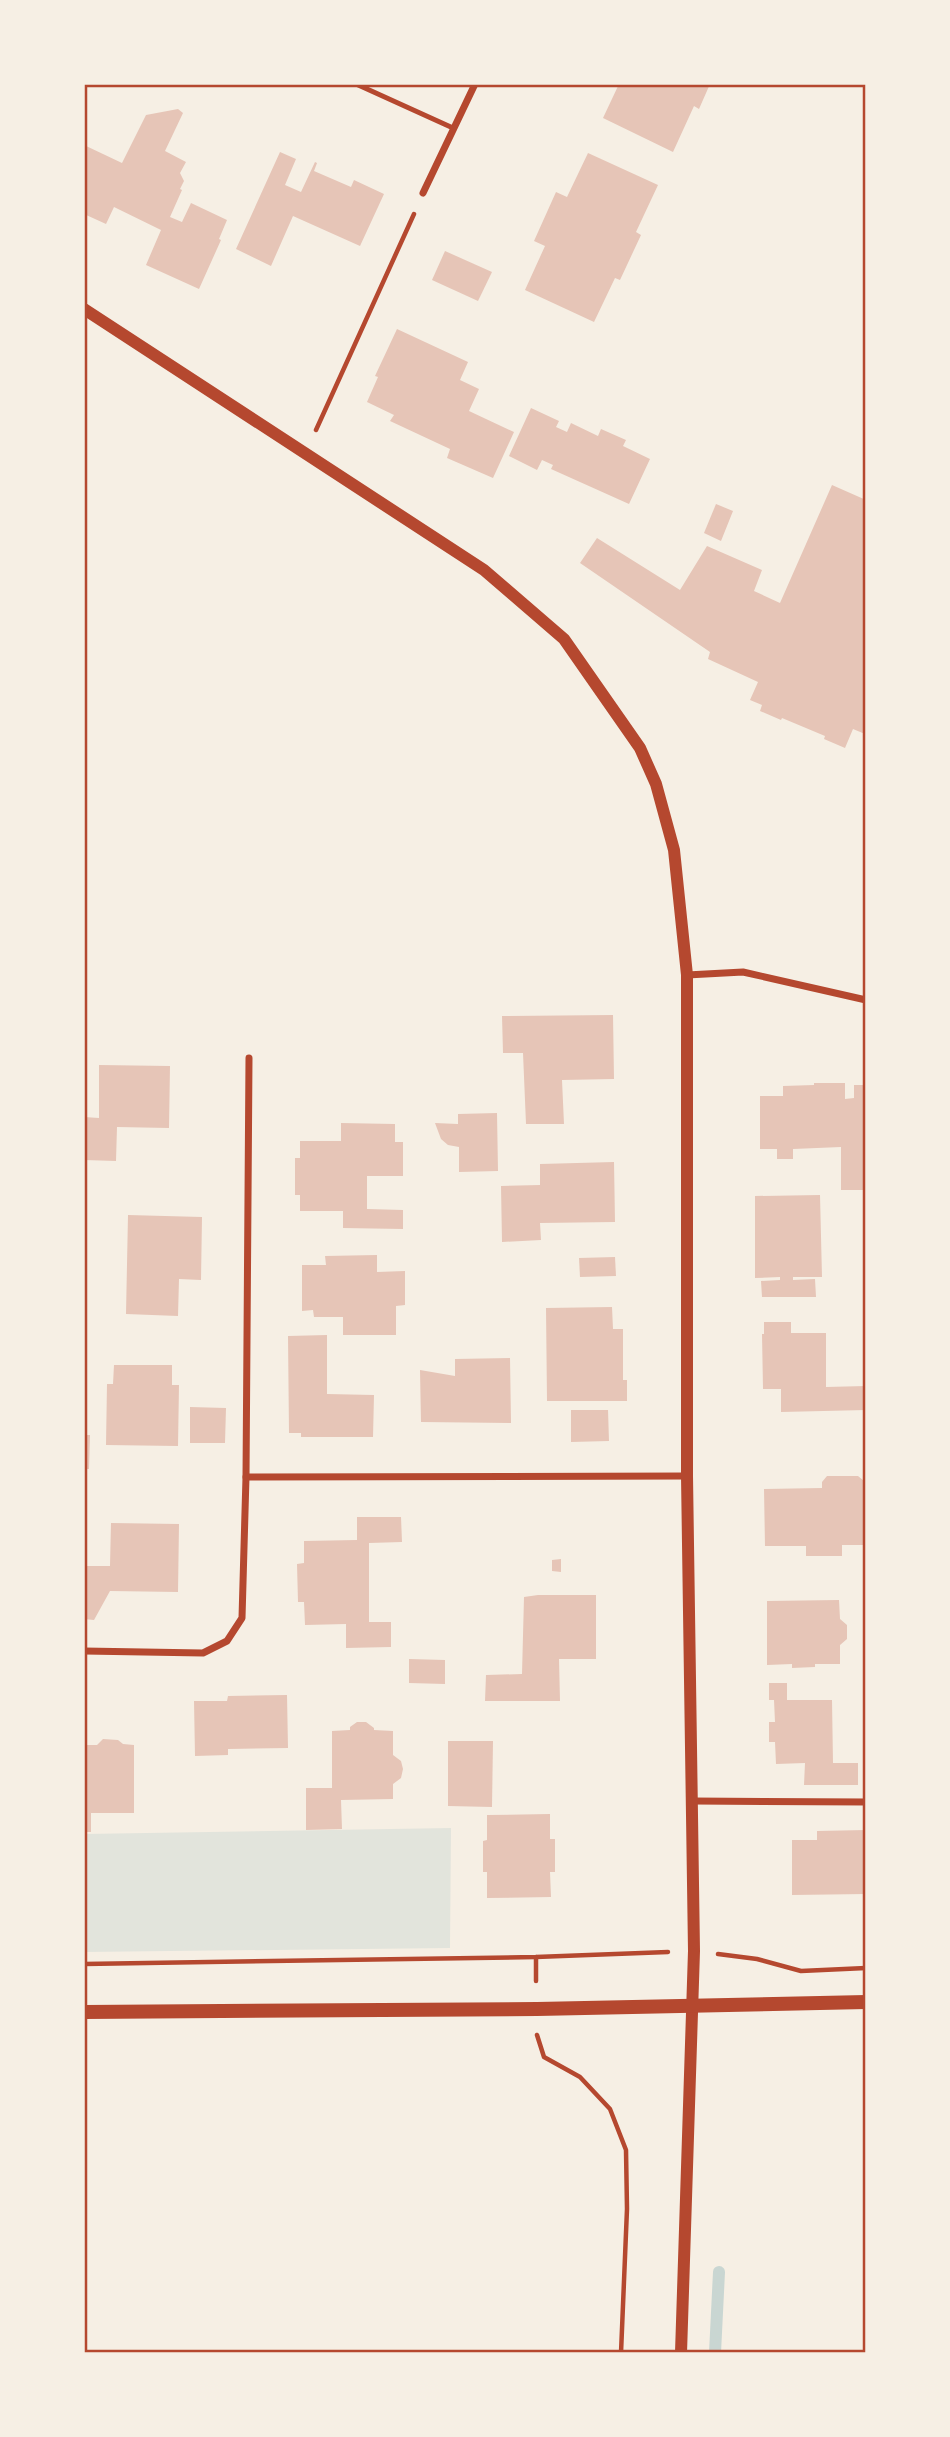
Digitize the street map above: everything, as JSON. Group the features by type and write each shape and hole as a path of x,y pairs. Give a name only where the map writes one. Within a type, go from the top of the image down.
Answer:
{"main road":[{"path":"84,2012 537,2009 866,2002"}],"street":[{"path":"424,192 475,84"},
{"path":"84,309 484,570 564,639 640,748 656,783 674,850 687,975 687,1476 694,1951 681,2353"},
{"path":"687,975 743,972 866,1000"},
{"path":"84,1651 203,1653 227,1641 242,1618 246,1477 249,1058"},
{"path":"246,1477 687,1476"},
{"path":"693,1801 866,1802"}],"lane":[{"path":"356,84 453,128"}],"path":[{"path":"306,453 424,192"},
{"path":"84,1964 536,1957 694,1951 757,1959 801,1971 866,1968"},
{"path":"536,1957 537,2038 544,2057 580,2077 610,2109 626,2150 627,2209 621,2353"}],"shaded area":[{"path":"451,1828 450,1948 84,1952 84,1834"}],"building":[{"path":"619,84 710,84 699,109 694,106 673,152 603,118"},
{"path":"178,109 183,113 165,151 186,162 180,173 184,181 180,189 182,190 170,217 182,222 191,203 227,220 199,289 146,265 161,230 114,207 106,224 84,214 84,145 122,163 146,115"},
{"path":"280,152 296,159 285,185 301,192 315,162 314,171 351,187 354,180 384,194 360,246 293,216 271,266 236,249"},
{"path":"588,153 658,185 636,232 641,235 620,280 615,278 594,322 525,290 545,246 534,241 556,192 567,197"},
{"path":"445,251 492,272 478,301 432,280"},
{"path":"397,329 468,362 460,380 479,389 469,411 514,432 493,478 447,458 450,449 390,421 394,415 367,402 378,377 375,376"},
{"path":"531,408 559,421 556,427 567,432 571,423 598,436 601,429 626,440 623,446 650,459 629,504 551,469 553,465 542,460 537,470 509,456"},
{"path":"832,485 866,500 866,731 865,734 853,729 845,748 824,739 825,736 760,711 762,705 750,700 758,682 708,659 710,652 580,563 597,538 680,590 707,546 762,570 754,591 780,603"},
{"path":"716,504 733,511 721,541 704,533"},
{"path":"613,1015 614,1079 562,1080 564,1124 526,1124 523,1053 503,1053 502,1016"},
{"path":"99,1065 170,1066 169,1128 117,1127 116,1161 84,1160 84,1117 99,1118"},
{"path":"845,1083 845,1099 854,1098 854,1085 866,1085 866,1190 841,1190 841,1147 793,1149 793,1159 777,1159 777,1149 760,1149 760,1096 783,1096 783,1086"},
{"path":"497,1113 498,1171 459,1172 459,1147 448,1145 441,1139 435,1123 458,1124 458,1114"},
{"path":"341,1123 395,1124 395,1142 403,1142 403,1176 367,1176 367,1209 403,1210 403,1229 343,1228 343,1211 300,1211 300,1195 295,1195 295,1158 300,1158 300,1141 341,1141"},
{"path":"614,1162 615,1222 540,1223 541,1240 502,1242 501,1186 540,1185 540,1164"},
{"path":"820,1195 822,1277 793,1277 793,1280 815,1279 816,1297 762,1297 761,1281 780,1280 780,1277 755,1278 755,1196"},
{"path":"128,1215 202,1217 201,1280 179,1279 178,1316 126,1314"},
{"path":"377,1255 377,1272 405,1271 405,1305 396,1306 396,1335 343,1335 343,1317 314,1317 313,1310 302,1311 302,1265 326,1265 325,1256"},
{"path":"615,1257 616,1276 580,1277 579,1258"},
{"path":"612,1307 613,1329 623,1329 623,1380 627,1380 627,1401 547,1401 546,1308"},
{"path":"764,1322 791,1322 791,1333 826,1333 826,1387 866,1386 866,1410 781,1412 781,1389 763,1389"},
{"path":"327,1335 327,1394 374,1395 373,1437 301,1437 301,1433 289,1433 288,1336"},
{"path":"510,1358 511,1423 421,1422 420,1370 455,1376 455,1359"},
{"path":"114,1365 172,1365 172,1385 179,1385 178,1446 106,1445 107,1384 113,1384"},
{"path":"190,1407 226,1408 225,1443 190,1443"},
{"path":"571,1410 608,1410 609,1441 571,1442"},
{"path":"84,1435 90,1435 89,1469 84,1469"},
{"path":"827,1476 858,1476 864,1481 866,1545 842,1545 842,1556 806,1556 806,1546 765,1546 764,1489 822,1488 822,1482"},
{"path":"357,1517 401,1517 402,1542 369,1543 369,1622 391,1622 391,1647 346,1648 346,1624 305,1625 304,1602 298,1602 297,1564 304,1563 304,1541 357,1540"},
{"path":"111,1523 179,1524 178,1592 110,1591 94,1620 84,1619 84,1566 110,1566"},
{"path":"561,1559 561,1572 552,1571 552,1560"},
{"path":"596,1595 596,1659 559,1659 560,1701 485,1701 486,1675 522,1674 524,1597"},
{"path":"839,1600 840,1619 847,1625 847,1639 840,1645 840,1664 792,1668 792,1664 767,1665 767,1601"},
{"path":"409,1659 445,1660 445,1684 409,1683"},
{"path":"769,1683 787,1683 787,1700 832,1700 833,1763 858,1763 858,1785 804,1785 805,1763 776,1764 775,1742 769,1742 769,1722 775,1722 774,1700 769,1700"},
{"path":"287,1695 288,1748 228,1749 228,1755 195,1756 194,1701 227,1701 228,1696"},
{"path":"357,1722 366,1722 374,1730 393,1731 393,1755 401,1761 403,1769 401,1778 393,1784 393,1799 341,1800 342,1829 306,1830 306,1788 332,1788 332,1731 350,1730"},
{"path":"103,1739 134,1745 134,1813 91,1813 91,1832 84,1832 84,1745 97,1745"},
{"path":"448,1741 493,1741 492,1807 448,1806"},
{"path":"550,1814 550,1839 555,1839 555,1872 550,1872 551,1897 487,1898 487,1872 483,1872 483,1841 487,1840 487,1815"},
{"path":"866,1830 866,1894 792,1895 792,1840 817,1840 817,1831"}],"waterway":[{"path":"715,2353 719,2272"}]}
